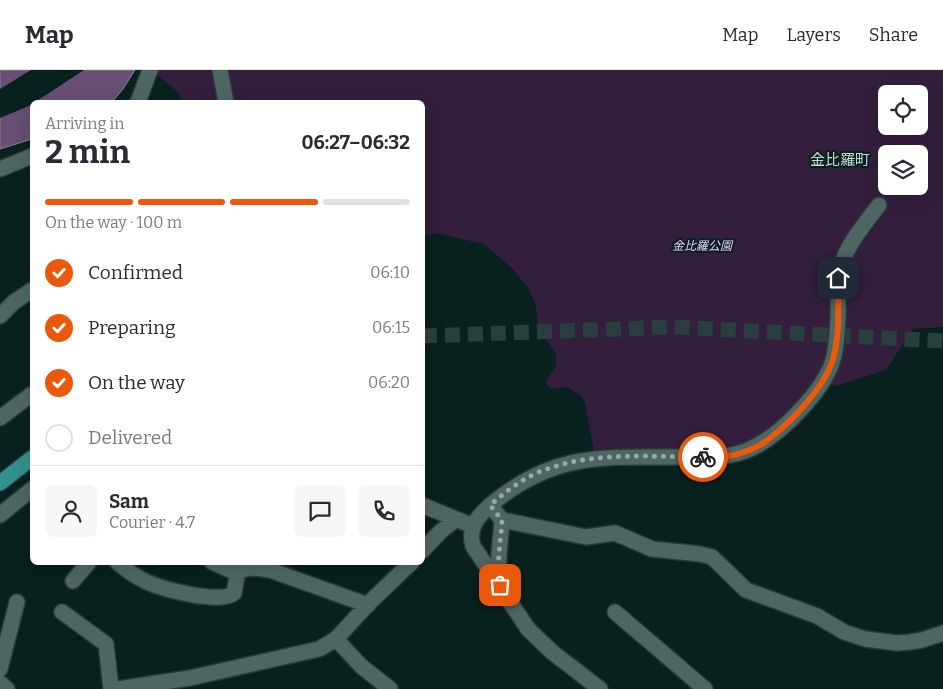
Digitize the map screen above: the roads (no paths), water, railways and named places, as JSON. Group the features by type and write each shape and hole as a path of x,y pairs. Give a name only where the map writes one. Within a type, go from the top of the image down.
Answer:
{"main road":[{"path":"0,483 30,460"}],"street":[{"path":"139,100 150,70"},
{"path":"220,70 226,100"},
{"path":"0,170 30,157"},
{"path":"600,689 539,640 516,613 500,585 473,546 470,537 472,526 490,505 524,480 544,470 572,462 613,457 712,457 735,455 768,440 816,391 828,372 834,357 837,339 838,278 841,262 879,205"},
{"path":"0,316 14,302 30,291"},
{"path":"0,418 30,396"},
{"path":"0,515 30,491"},
{"path":"490,505 502,520 586,537 615,533 652,548 712,557 746,590 817,616 844,632 864,639 910,642 943,633"},
{"path":"425,506 472,526"},
{"path":"425,548 456,519"},
{"path":"500,585 497,567 500,559 502,520"},
{"path":"73,581 86,565"},
{"path":"121,565 136,576 162,588 219,597 232,596 238,570"},
{"path":"219,565 234,572 251,568 270,570 368,605"},
{"path":"118,689 190,683 318,649 336,639 409,565"},
{"path":"0,669 17,602"},
{"path":"62,612 106,644 110,689"},
{"path":"615,612 688,684 706,689"},
{"path":"336,639 361,666 390,689"},
{"path":"0,683 6,689"}],"tunnel":[{"path":"425,336 674,327 943,341"}],"district":[{"name":"金比羅町","path":"840,160"}],"park label":[{"name":"金比羅公園","path":"702,246"}]}
